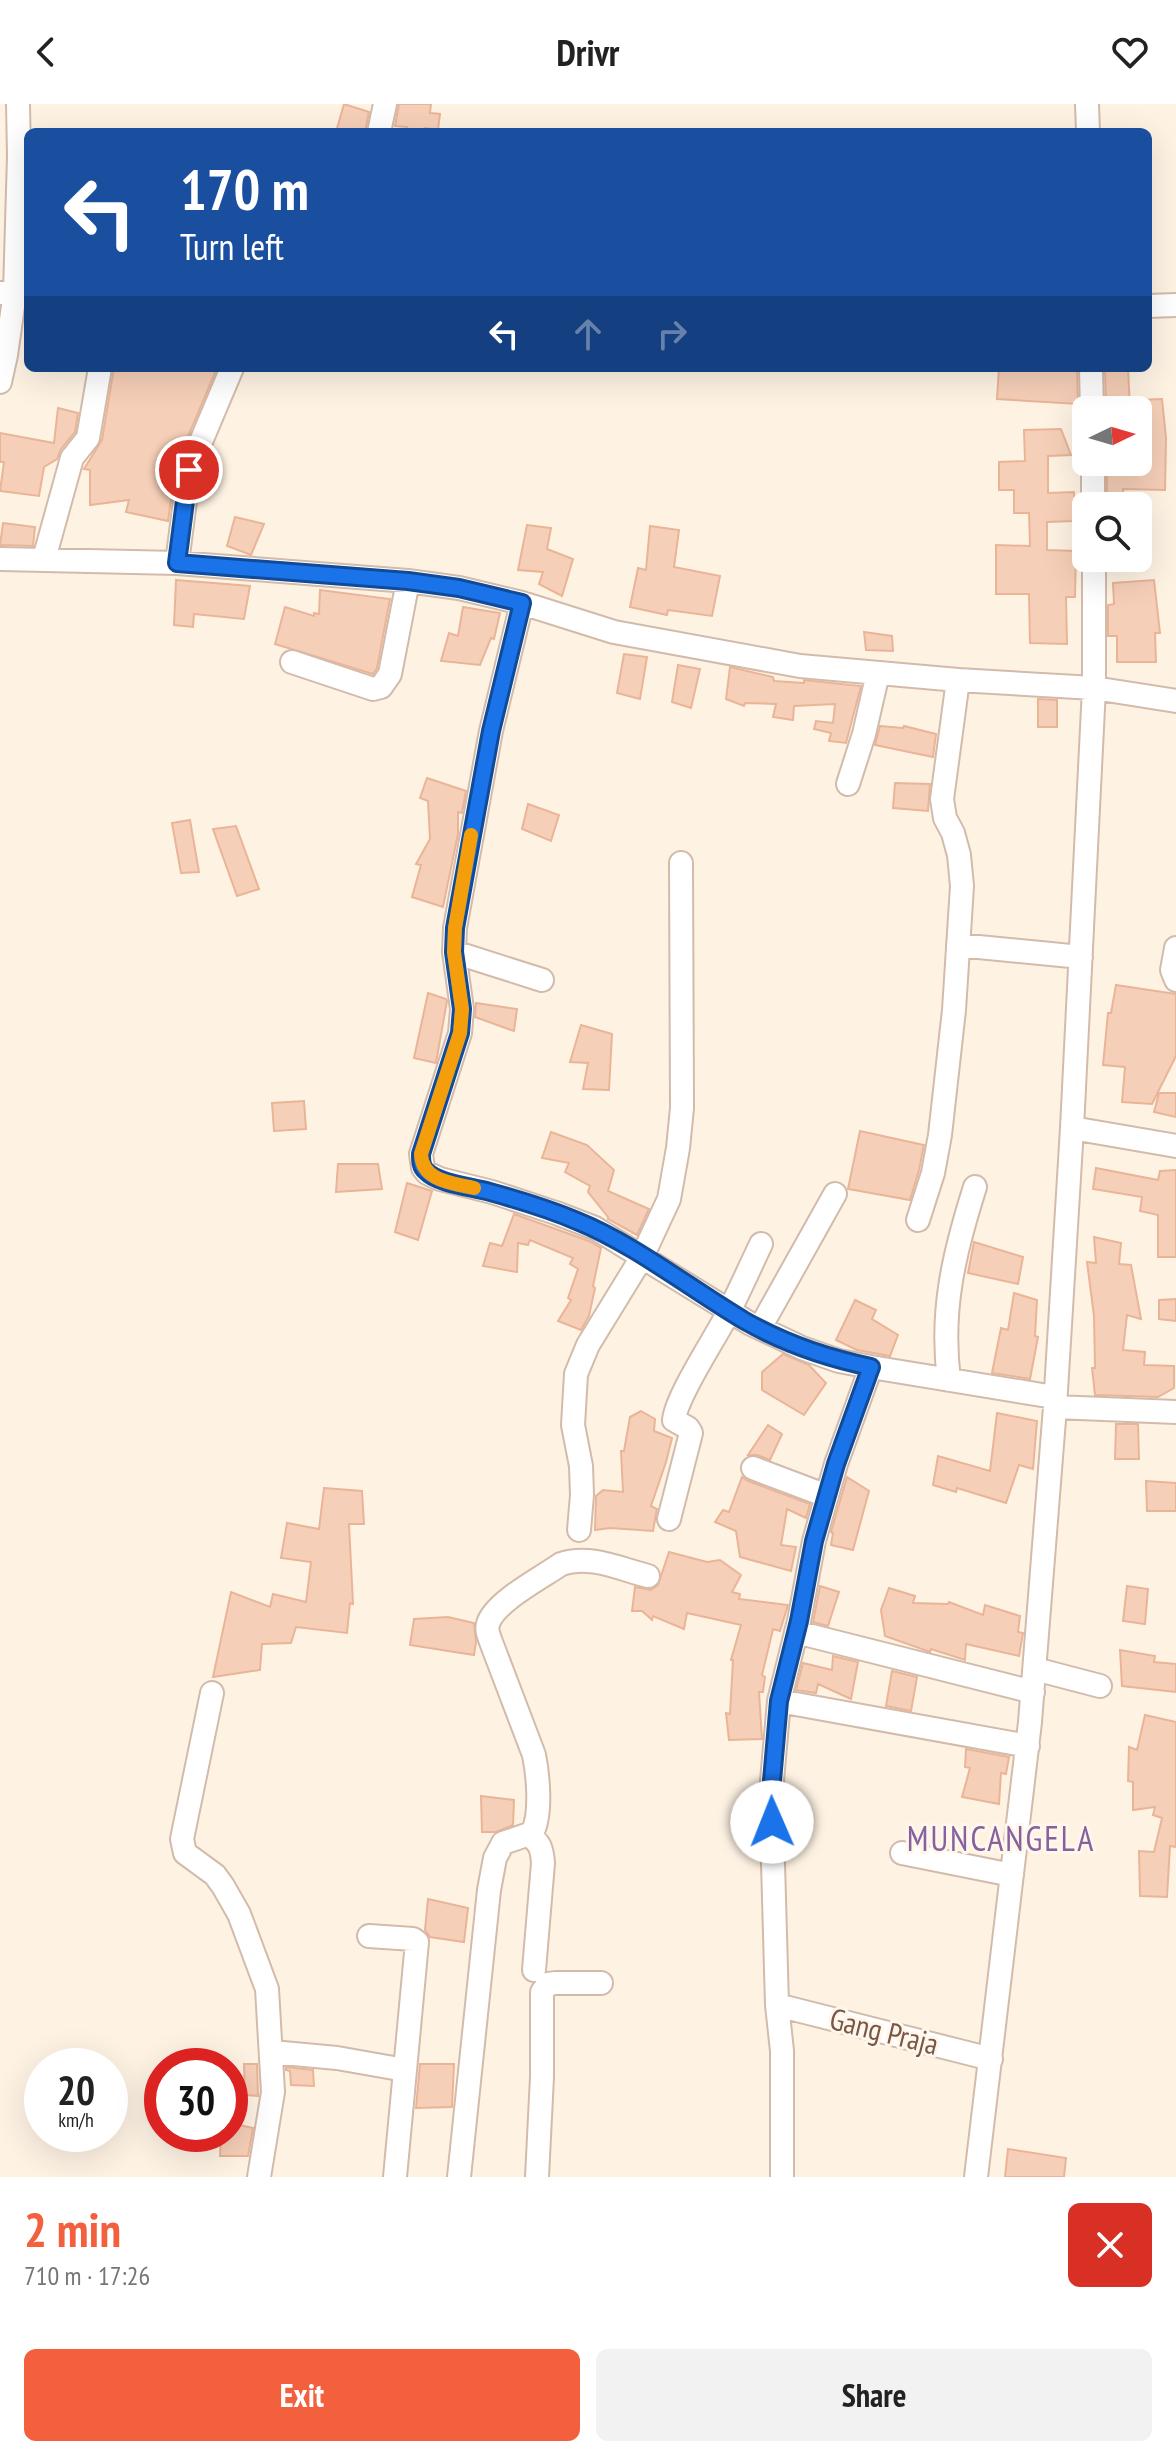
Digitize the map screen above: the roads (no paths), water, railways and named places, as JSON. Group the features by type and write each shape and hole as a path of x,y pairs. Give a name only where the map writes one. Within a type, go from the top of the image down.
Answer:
{"street":[{"path":"0,382 6,355 7,293 19,156 18,104"},
{"path":"380,128 385,104"},
{"path":"1087,104 1088,128"},
{"path":"1152,306 1176,305"},
{"path":"44,559 72,458 88,438 99,372"},
{"path":"177,563 189,470 230,372"},
{"path":"1091,372 1092,396"},
{"path":"0,559 177,563 408,581 459,588 522,603 614,632 800,666 1094,688 1176,701"},
{"path":"976,2177 1028,1746 1055,1402 1094,688 1094,572"},
{"path":"292,662 373,689 381,687 390,674 408,581"},
{"path":"522,603 491,731 463,883 454,952 462,1009 460,1033 421,1154 427,1173 595,1228 760,1328 839,1361 1055,1402 1176,1412"},
{"path":"848,784 864,734 878,673"},
{"path":"918,1220 933,1173 940,1135 954,1010 962,886 959,855 942,809 942,799 958,680"},
{"path":"579,1530 581,1466 573,1425 576,1374 588,1345 642,1257 669,1199 678,1148 682,1108 681,863"},
{"path":"958,945 1081,957"},
{"path":"1176,948 1172,970 1176,980"},
{"path":"454,952 542,980"},
{"path":"1072,1128 1176,1146"},
{"path":"949,1380 945,1330 949,1284 957,1243 975,1187"},
{"path":"760,1328 835,1194"},
{"path":"669,1519 691,1433 674,1420 674,1415 761,1244"},
{"path":"782,2177 782,2051 777,2005 771,1792 779,1701 814,1541 871,1367"},
{"path":"753,1468 827,1496"},
{"path":"459,2177 495,1858 503,1843 532,1833 536,1823 537,1772 534,1755 491,1642 488,1623 500,1606 561,1564 573,1560 586,1560 648,1576"},
{"path":"796,1632 1034,1681 1100,1686"},
{"path":"212,1693 182,1847 185,1853 215,1875 239,1914 267,1989 272,2106 259,2177"},
{"path":"779,1701 1028,1746"},
{"path":"528,1835 537,1841 543,1863 534,1970"},
{"path":"902,1853 1012,1875"},
{"path":"369,1936 416,1940 395,2177"},
{"path":"537,2177 542,1992 544,1987 555,1983 601,1983"},
{"name":"Gang Praja","path":"777,2005 991,2059"},
{"path":"272,2052 337,2058 405,2070"}],"district":[{"name":"MUNCANGELA","path":"1001,1839"}]}
